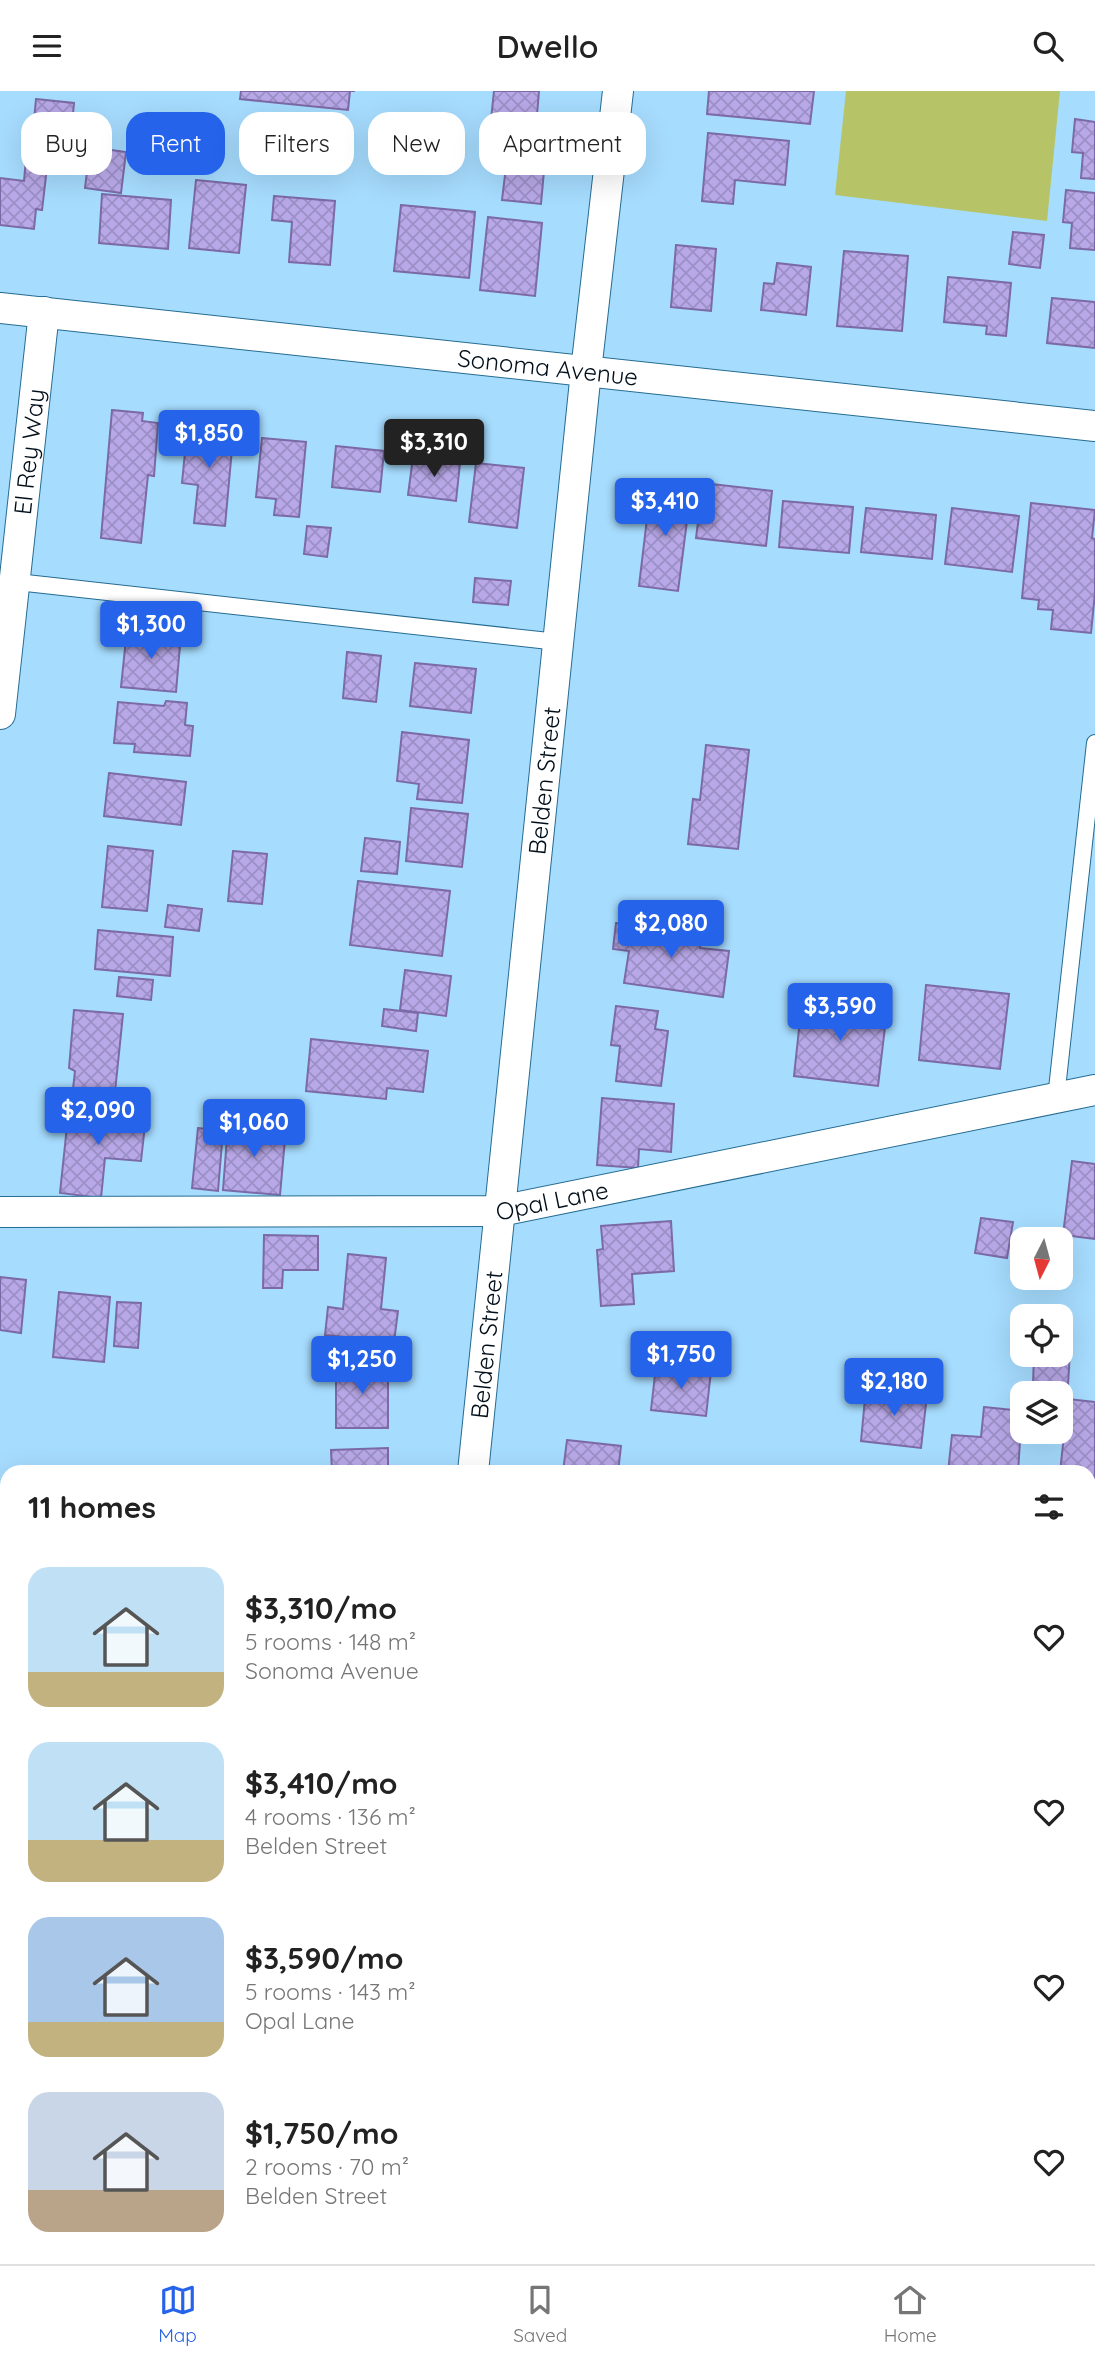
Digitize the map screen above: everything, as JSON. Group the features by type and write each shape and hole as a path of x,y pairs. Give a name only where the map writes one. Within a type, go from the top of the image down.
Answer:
{"street":[{"name":"Belden Street","path":"474,1465 586,371 618,91"},
{"name":"Sonoma Avenue","path":"0,308 1095,426"},
{"name":"El Rey Way","path":"0,715 7,581 44,312"},
{"name":"Opal Lane","path":"0,1212 500,1211 1095,1090"}],"lane":[{"path":"7,581 558,642"},
{"path":"1056,1098 1095,743"}],"green space":[{"path":"846,91 1060,91 1047,221 835,195"}],"building":[{"path":"241,91 350,91 348,110 240,99"},
{"path":"494,91 539,91 537,112 492,112"},
{"path":"709,91 814,91 810,124 707,114"},
{"path":"36,99 74,103 73,112 35,112"},
{"path":"1075,119 1095,122 1095,179 1081,178 1083,153 1072,152"},
{"path":"708,133 789,141 785,185 735,180 733,204 702,201"},
{"path":"112,150 126,152 121,193 85,188 87,175 112,175"},
{"path":"25,175 46,175 42,210 36,209 34,229 0,225 0,178 24,181"},
{"path":"505,175 544,175 541,204 502,200"},
{"path":"196,180 246,185 239,253 189,248"},
{"path":"1066,190 1095,193 1095,250 1070,248 1072,223 1063,222"},
{"path":"102,194 171,200 168,249 99,243"},
{"path":"274,196 335,201 330,265 289,262 292,222 272,220"},
{"path":"401,205 475,212 469,278 394,271"},
{"path":"488,217 542,223 535,296 480,290"},
{"path":"1013,232 1044,235 1040,268 1009,264"},
{"path":"676,245 716,249 711,311 671,307"},
{"path":"844,251 908,256 902,331 837,326"},
{"path":"777,263 811,267 806,315 761,310 764,283 774,284"},
{"path":"948,277 1011,283 1006,336 986,334 987,326 944,322"},
{"path":"1052,298 1095,302 1095,348 1047,343"},
{"path":"112,410 143,413 142,421 158,423 154,476 148,475 141,543 101,538"},
{"path":"188,422 234,427 225,526 194,523 198,485 182,483"},
{"path":"262,438 306,442 299,517 274,515 276,499 256,497"},
{"path":"336,446 384,451 380,492 332,487"},
{"path":"413,457 460,463 456,501 408,495"},
{"path":"476,463 524,468 517,528 469,522"},
{"path":"703,483 772,491 766,546 696,538"},
{"path":"651,485 691,490 678,591 639,586"},
{"path":"783,501 853,507 849,553 779,547"},
{"path":"1031,503 1095,510 1092,538 1095,539 1095,593 1091,633 1051,629 1053,610 1038,609 1039,600 1022,598"},
{"path":"866,508 936,515 932,559 861,552"},
{"path":"952,508 1019,516 1012,572 945,564"},
{"path":"307,526 331,528 327,557 304,554"},
{"path":"475,578 511,581 508,605 473,602"},
{"path":"127,629 181,634 176,692 121,687"},
{"path":"347,652 381,656 376,702 343,698"},
{"path":"415,663 476,669 471,713 410,706"},
{"path":"166,701 187,703 185,725 193,726 190,756 134,752 135,744 114,743 118,702 164,706"},
{"path":"402,732 469,740 462,803 417,799 419,784 397,781"},
{"path":"706,745 749,750 738,849 688,844 693,799 700,800"},
{"path":"109,773 186,782 181,825 104,816"},
{"path":"411,808 468,814 462,867 406,861"},
{"path":"365,838 400,842 397,874 361,871"},
{"path":"108,846 153,851 147,911 102,907"},
{"path":"233,851 267,854 262,904 228,901"},
{"path":"358,881 450,891 442,956 350,945"},
{"path":"168,905 202,909 199,931 165,927"},
{"path":"616,923 702,934 700,948 729,951 723,997 624,983 629,951 613,949"},
{"path":"98,930 173,937 170,976 95,969"},
{"path":"405,970 451,976 446,1016 400,1010"},
{"path":"119,977 153,980 151,1000 117,996"},
{"path":"926,985 1009,994 1000,1069 919,1060"},
{"path":"802,1001 887,1010 878,1086 794,1076"},
{"path":"616,1006 658,1011 655,1029 668,1031 661,1086 616,1081 620,1046 611,1045"},
{"path":"384,1009 418,1013 416,1031 382,1026"},
{"path":"74,1010 123,1014 115,1092 73,1089 75,1071 69,1068"},
{"path":"311,1039 428,1051 423,1092 387,1088 386,1099 306,1091"},
{"path":"602,1098 674,1104 671,1152 639,1149 638,1168 597,1165"},
{"path":"69,1107 146,1116 141,1161 105,1158 101,1198 60,1193"},
{"path":"228,1124 286,1128 280,1195 223,1190"},
{"path":"198,1128 223,1131 218,1191 192,1188"},
{"path":"1072,1161 1095,1164 1095,1239 1073,1236 1073,1227 1064,1227"},
{"path":"981,1218 1013,1222 1010,1227 1007,1258 975,1253"},
{"path":"671,1221 674,1271 632,1274 634,1304 601,1306 597,1250 603,1249 601,1226"},
{"path":"264,1235 318,1236 318,1270 283,1270 282,1288 263,1288"},
{"path":"348,1254 386,1258 381,1309 398,1311 394,1342 325,1335 328,1307 343,1309"},
{"path":"0,1277 26,1280 21,1333 0,1330"},
{"path":"59,1292 110,1297 104,1362 53,1357"},
{"path":"117,1302 141,1303 138,1348 114,1346"},
{"path":"336,1364 388,1364 388,1428 336,1428"},
{"path":"656,1366 711,1371 706,1416 651,1410"},
{"path":"1034,1367 1069,1367 1068,1381 1033,1381"},
{"path":"866,1388 927,1395 921,1448 861,1441"},
{"path":"1073,1400 1095,1402 1095,1465 1061,1465 1063,1444 1073,1444"},
{"path":"984,1407 1010,1410 1010,1444 1020,1444 1018,1465 949,1465 952,1435 981,1437"},
{"path":"567,1440 621,1446 619,1465 564,1465"},
{"path":"388,1448 388,1465 332,1465 331,1450"}]}
